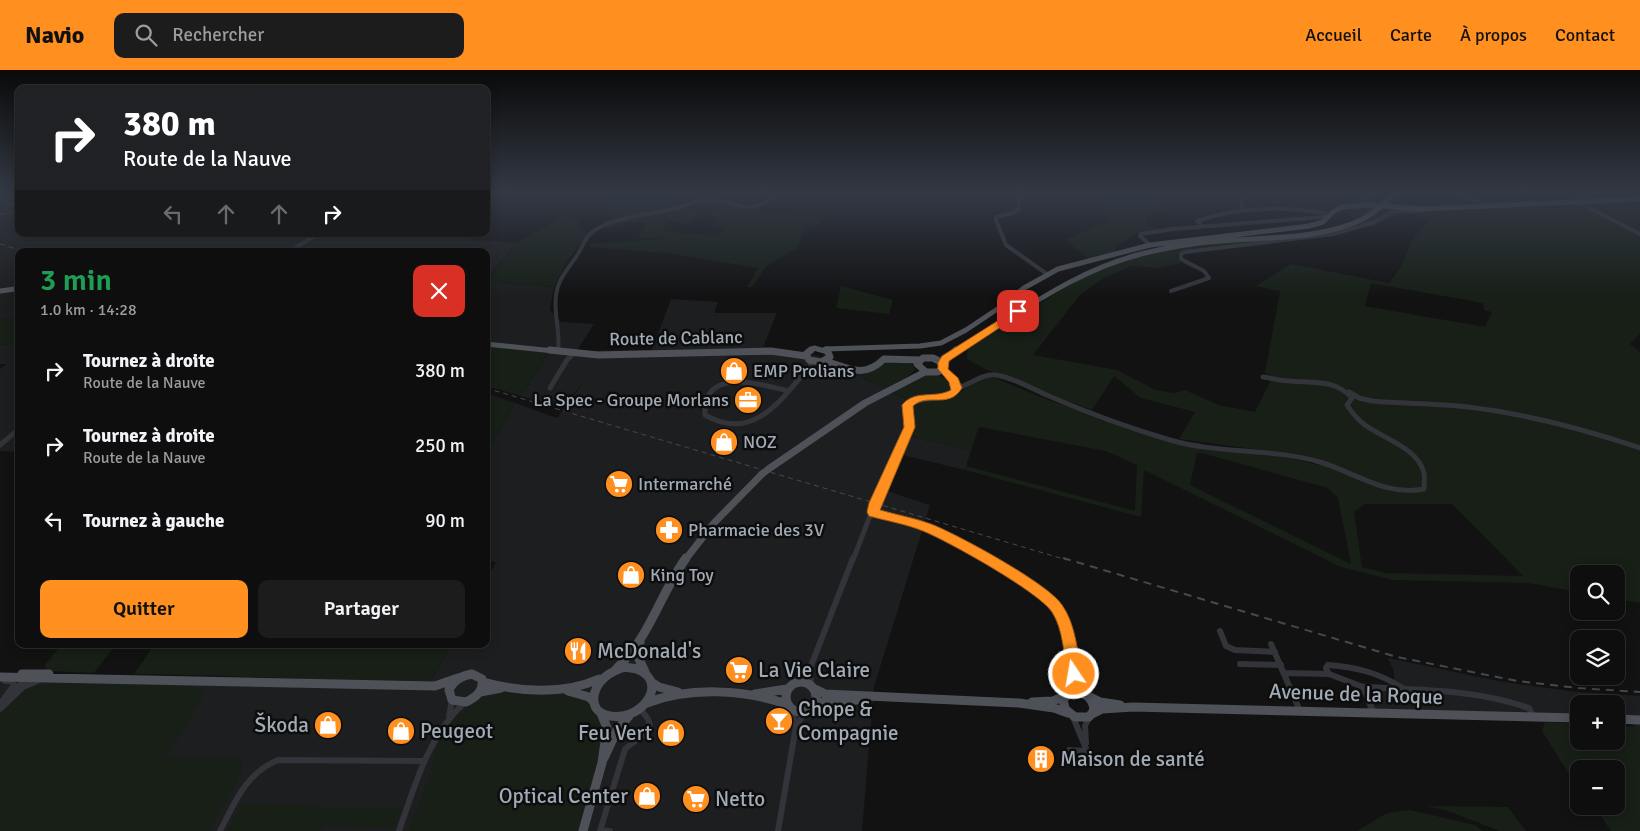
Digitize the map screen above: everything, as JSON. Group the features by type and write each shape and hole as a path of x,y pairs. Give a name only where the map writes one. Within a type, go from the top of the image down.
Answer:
{"main road":[{"path":"843,348 829,357 813,362 807,354 814,348 920,346 941,343 966,330 1002,306 1024,288 1047,274 1068,266 1094,261 1150,245 1296,228"},
{"path":"941,368 946,358 969,342 1067,282 1105,264 1140,254 1184,245 1305,233 1332,228"},
{"path":"0,291 15,290"},
{"path":"563,690 581,687 602,678 623,663 640,641 664,594 690,553 718,517 762,474 844,418 911,378 921,366 933,358 969,342"},
{"name":"Route de Cablanc","path":"490,344 598,355 770,351 807,354"},
{"path":"825,349 829,357 838,364 860,371 874,368 884,359 890,358 906,358 921,366 941,368"},
{"path":"933,358 941,368"},
{"path":"640,641 639,659 651,682 659,687 681,693"},
{"path":"616,669 632,667 645,673"},
{"path":"0,672 60,679 104,678"},
{"path":"0,679 28,676 435,686 472,674 479,676 483,682 504,688"},
{"path":"451,697 450,686 458,678"},
{"path":"594,702 593,694 596,685 602,678"},
{"path":"480,692 483,682"},
{"path":"644,706 651,696 651,682"},
{"path":"738,695 787,689 797,683 813,687 825,694 1019,703 1053,701 1066,694 1078,692 1086,695 1094,705 1090,715 1084,718 1054,708 1019,703"},
{"path":"435,686 451,697 466,702 480,692 504,688 563,690 589,697 605,717 607,728 602,763 583,831"},
{"path":"810,707 817,697 813,687"},
{"path":"787,689 784,696 789,706"},
{"path":"602,763 623,721 660,697 681,693 738,695 777,699 801,711 826,701 903,699"},
{"path":"1066,694 1063,704 1071,715"},
{"name":"Avenue de la Roque","path":"1086,695 1100,702 1133,707"},
{"name":"Avenue de la Roque","path":"1090,715 1102,709 1133,707 1570,718"},
{"path":"600,711 613,717 630,715"},
{"path":"1625,719 1640,720"}],"street":[{"path":"558,352 561,341 556,306 556,289 590,233 605,228"},
{"path":"999,228 1006,245 1047,274"},
{"path":"1150,245 1143,240 1140,236 1141,234 1186,228"},
{"path":"1171,291 1209,278 1204,272 1181,259 1181,254 1185,252 1333,234 1357,228"},
{"path":"1627,228 1640,234"},
{"path":"295,248 311,237"},
{"path":"550,388 574,353"},
{"path":"788,391 751,381 732,381 721,385 710,394 705,414 711,418 740,426 748,424 774,406 788,391 813,362"},
{"path":"941,368 951,378 957,388"},
{"path":"797,683 809,671 875,503 910,427 908,405 913,400 920,398 945,398 951,395 957,388 971,385 988,374 999,375 1059,400 1173,441 1205,447 1278,454 1338,468 1404,492 1416,492 1424,489 1424,474 1407,451 1357,420 1349,412 1347,406 1352,398 1345,389"},
{"path":"1263,377 1286,381 1320,382 1345,389 1359,398 1372,401 1466,407 1529,417 1609,437 1640,448"},
{"path":"0,446 15,433"},
{"path":"873,512 927,528 959,543 1038,591 1056,607 1066,626 1071,663 1078,685 1086,695"},
{"path":"1220,631 1226,646 1235,650 1275,652"},
{"path":"1271,644 1300,711"},
{"path":"1066,694 1071,663"},
{"path":"1240,664 1281,665"},
{"path":"1329,674 1326,668 1328,665 1353,666 1390,679 1404,689"},
{"path":"809,671 813,687"},
{"path":"1284,673 1329,674 1364,687 1462,692 1509,701 1529,708 1534,717"},
{"path":"0,707 28,676"},
{"path":"0,679 11,681 14,685 0,707"},
{"path":"0,707 23,686 32,682 60,679"},
{"path":"1364,687 1375,713"},
{"path":"449,717 451,697"},
{"path":"399,831 424,761 449,717 466,702"},
{"path":"610,831 600,831 625,749 644,734 650,726 644,706"},
{"path":"789,706 796,726"},
{"path":"778,831 796,726 810,707"},
{"path":"1071,715 1087,751"},
{"path":"1087,751 1085,726 1090,715"},
{"path":"1069,750 1087,751"},
{"path":"220,831 250,776 265,763 278,760 424,761"}],"shaded area":[{"path":"0,228 15,228 15,237 444,237 516,243 490,275 490,248 15,248 15,320 0,318"},
{"path":"544,228 579,228 589,232 565,265 554,287 490,282 490,277 516,243"},
{"path":"644,228 664,228 662,231 717,236 724,228 721,228 804,228 798,247 766,267 752,287 747,287 758,268 667,253 588,247 592,244 672,238 639,238"},
{"path":"1093,228 1156,228 1160,230 1135,234 1114,247 1117,251 1090,260 1065,240"},
{"path":"1341,228 1353,228 1338,232 1311,235"},
{"path":"1423,228 1640,228 1640,334 1630,344 1640,352 1640,603 1625,600 1625,565 1570,565 1570,590 1528,583 1393,580 1341,567 1144,470 1141,517 965,470 966,466 1135,511 1137,465 1106,451 979,427 971,450 911,437 914,425 911,408 915,403 951,398 964,389 992,377 1046,399 1157,438 1280,456 1319,465 1297,455 1179,439 1195,412 1141,398 1114,376 1092,410 985,369 967,359 968,349 1075,281 1130,259 1203,245 1296,237 1188,250 1177,256 1182,263 1158,268 1131,266 1102,279 1080,295 1033,355 1117,370 1156,390 1174,393 1185,390 1219,405 1255,412 1273,376 1265,373 1280,291 1256,286 1291,264 1389,283 1401,267 1412,240","holes":["1371,283 1483,303 1484,310 1492,312 1485,327 1365,306","1197,453 1328,488 1338,498 1351,564 1190,485","1365,504 1452,504 1523,576 1386,573 1362,567 1354,512"]},
{"path":"1189,262 1205,268 1195,269 1182,263"},
{"path":"490,282 554,287 550,310 561,322 594,324 577,351 652,350 671,299 718,302 714,313 777,313 763,347 818,356 919,405 911,437 971,450 965,470 903,455 887,491 930,505 874,687 862,831 0,831 0,677 428,686 449,648 490,648 490,573 496,562 490,561 490,448 515,403 557,418 586,379 563,407 521,396 549,353 490,346"},
{"path":"841,286 893,300 889,314 836,308"},
{"path":"0,318 15,320 15,343 0,345"},
{"path":"15,343 15,452 0,451 0,369 7,364 0,364 0,345"},
{"path":"490,346 549,353 521,396 490,387"},
{"path":"902,359 911,363 915,369 910,375 886,389 853,373 874,371 890,360"},
{"path":"929,375 947,379 953,388 949,392 938,396 909,400 893,392 922,376"},
{"path":"490,394 515,403 490,448"},
{"path":"59,648 113,648 94,673 49,671 44,666"},
{"path":"152,648 449,648 430,683 134,674"},
{"path":"1388,658 1503,682 1569,691 1640,696 1640,727 1634,727 1628,717 1625,717 1625,695 1570,695 1570,714 1367,709 1361,683 1394,685 1394,672"},
{"path":"45,684 178,686 207,689 167,757 240,758 243,767 236,784 209,831 0,831 0,714 25,690"},
{"path":"502,693 575,696 588,702 602,726 595,763 577,831 409,831 428,781 437,747 450,720 479,700"},
{"path":"1545,722 1570,723 1570,750 1625,750 1625,726 1640,727 1640,831 1611,831 1600,815 1625,815 1625,760 1570,760 1570,776 1542,731"},
{"path":"242,803 318,805 317,808 402,809 393,829 324,825 321,831 227,831"},
{"path":"1427,806 1508,807 1526,831 1500,831 1448,811"},
{"path":"1410,810 1475,825 1483,831 1357,831 1387,813"}],"railway":[{"path":"0,244 15,249"},
{"path":"490,389 1067,560"},
{"path":"1063,558 1397,657 1517,681 1578,688 1640,692"}],"place":[{"name":"EMP Prolians","path":"734,371"},
{"name":"La Spec - Groupe Morlans","path":"748,400"},
{"name":"NOZ","path":"724,442"},
{"name":"Intermarché","path":"619,484"},
{"name":"Pharmacie des 3V","path":"669,530"},
{"name":"King Toy","path":"631,575"},
{"name":"McDonald's","path":"578,651"},
{"name":"La Vie Claire","path":"739,670"},
{"name":"Chope & Compagnie","path":"779,721"},
{"name":"Škoda","path":"328,725"},
{"name":"Peugeot","path":"401,731"},
{"name":"Feu Vert","path":"671,733"},
{"name":"Maison de santé","path":"1041,759"},
{"name":"Optical Center","path":"647,796"},
{"name":"Netto","path":"696,799"}],"route":[{"path":"1018,311 946,358 943,363 943,369 954,381 957,388 955,392 945,398 920,398 913,400 908,405 907,411 910,427 875,503 873,512 927,528 959,543 1038,591 1056,607 1066,626 1074,674"}]}
